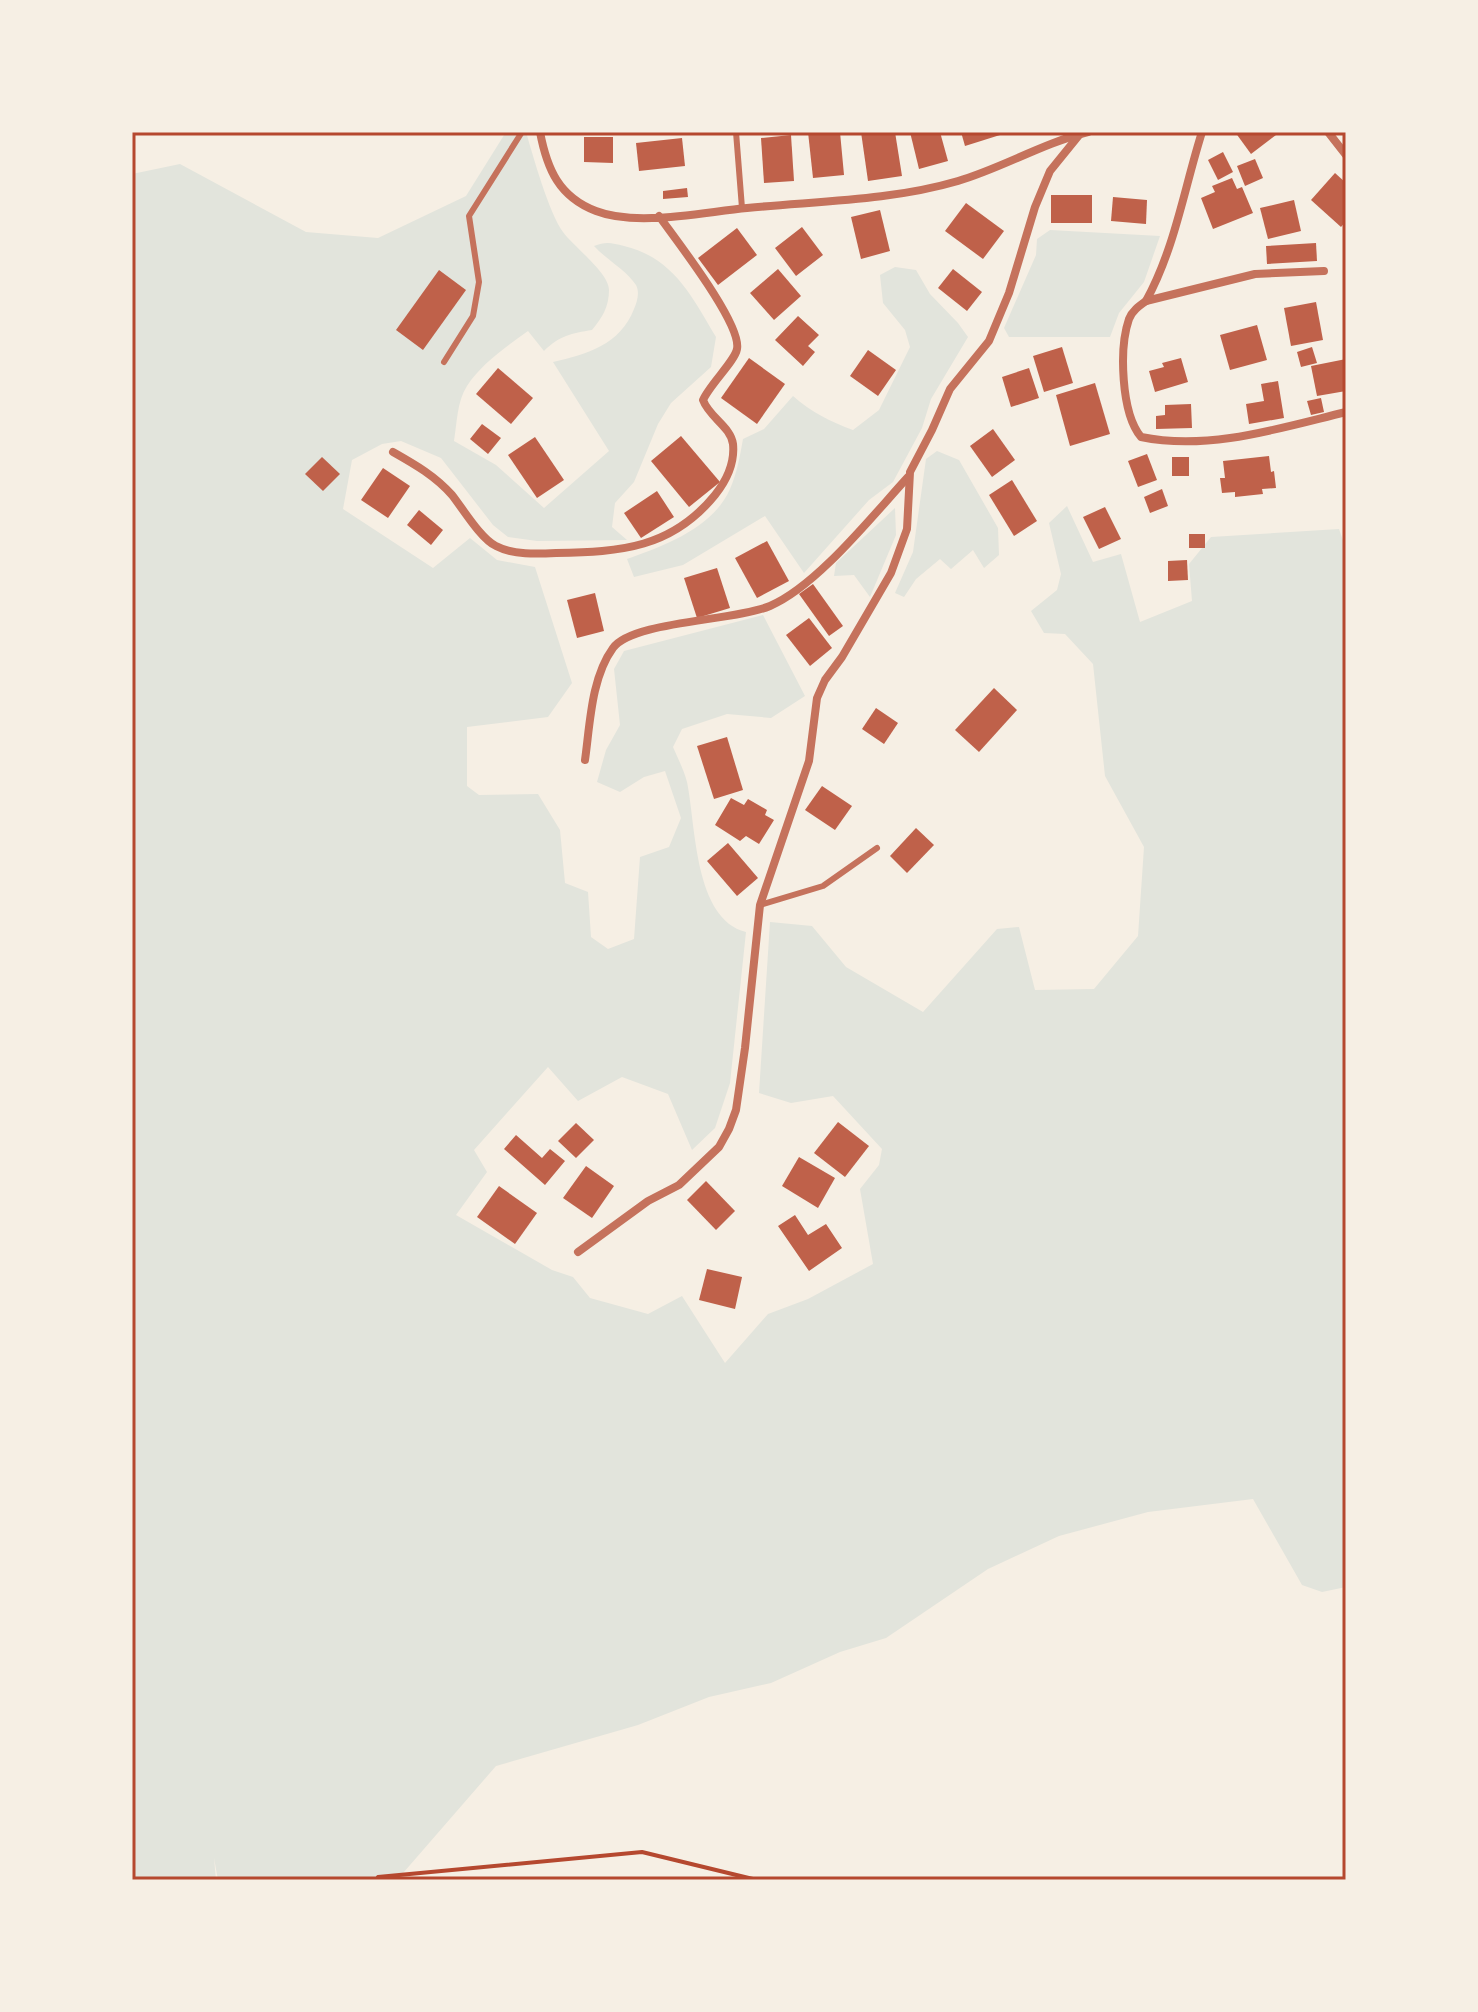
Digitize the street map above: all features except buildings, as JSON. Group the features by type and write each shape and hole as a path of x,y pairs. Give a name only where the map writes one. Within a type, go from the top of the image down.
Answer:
{"street":[{"path":"540,132 545,160 557,183 570,196 595,211 619,217 902,193 958,181 1084,133"},
{"path":"1202,132 1186,182 1177,228 1159,278 1146,301 1129,318 1124,377 1129,418 1141,437 1168,440 1229,438 1346,412"},
{"path":"1328,132 1346,155"},
{"path":"585,760 596,690 614,646 627,636 642,631 722,618 771,606 796,590 844,547 909,476 950,389 989,341 1009,293 1035,207 1050,171 1084,133"},
{"path":"393,452 427,471 451,494 494,546 529,554 608,553 652,542 697,517 728,479 733,456 733,441 729,433 706,408 703,400 709,385 731,361 737,349 736,333 659,216"},
{"path":"1146,301 1255,274 1324,271"},
{"path":"578,1252 648,1201 679,1185 719,1147 729,1129 736,1110 745,1048 760,905 809,761 817,698 891,573 907,529 909,476"}],"lane":[{"path":"444,362 473,316 479,282 469,216 522,132"},
{"path":"736,132 742,208"},
{"path":"760,905 823,886 877,848"}],"path":[{"path":"376,1880 378,1877 642,1852 757,1880"}],"shaded area":[{"path":"506,132 526,132 552,212 563,232 604,276 608,283 608,302 592,330 566,336 544,351 528,331 487,363 461,398 454,441 496,465 544,508 609,451 553,362 590,351 611,339 628,321 636,303 636,285 594,246 616,244 656,260 680,281 716,337 711,367 671,403 658,424 634,482 615,503 612,527 627,540 537,541 508,537 493,525 441,458 401,441 382,444 352,460 343,509 433,568 470,538 497,560 535,567 572,683 548,717 467,727 467,786 479,795 538,794 560,830 565,883 588,892 591,937 608,949 634,939 640,857 669,847 681,818 665,771 644,777 620,792 597,782 606,750 620,725 614,669 624,651 763,615 805,696 771,718 727,714 682,729 673,747 687,782 700,869 707,890 716,909 729,924 746,932 730,1083 715,1128 692,1150 668,1094 622,1077 578,1101 548,1067 474,1150 487,1172 456,1215 552,1270 573,1277 590,1298 648,1314 682,1296 725,1363 768,1314 808,1299 873,1264 860,1189 879,1165 882,1149 833,1096 791,1103 759,1093 770,922 812,926 846,967 923,1012 997,929 1019,927 1035,990 1094,989 1138,936 1144,847 1105,776 1093,664 1065,634 1044,633 1031,611 1057,590 1061,574 1049,523 1067,506 1093,562 1121,554 1140,622 1192,601 1189,564 1211,537 1339,529 1346,549 1346,1587 1322,1592 1302,1585 1253,1499 1148,1512 1059,1536 988,1569 886,1638 840,1652 771,1683 709,1697 638,1725 496,1766 397,1880 218,1880 214,1858 216,1880 132,1880 132,174 180,164 306,232 378,238 466,196"},
{"path":"1050,230 1160,236 1144,282 1119,313 1110,337 1009,337 1004,328 1036,255 1037,239"},
{"path":"895,267 916,270 930,294 968,337 931,399 922,428 893,482 869,500 804,573 765,516 683,565 634,577 627,559 686,534 712,515 730,489 743,439 764,429 793,396 822,416 853,430 879,410 910,347 905,330 883,303 880,275"},
{"path":"937,451 959,460 998,528 999,555 984,568 973,550 951,569 940,559 916,579 904,597 895,593 913,552 926,459"},
{"path":"895,508 896,535 870,597 854,575 834,576 836,563"}]}
